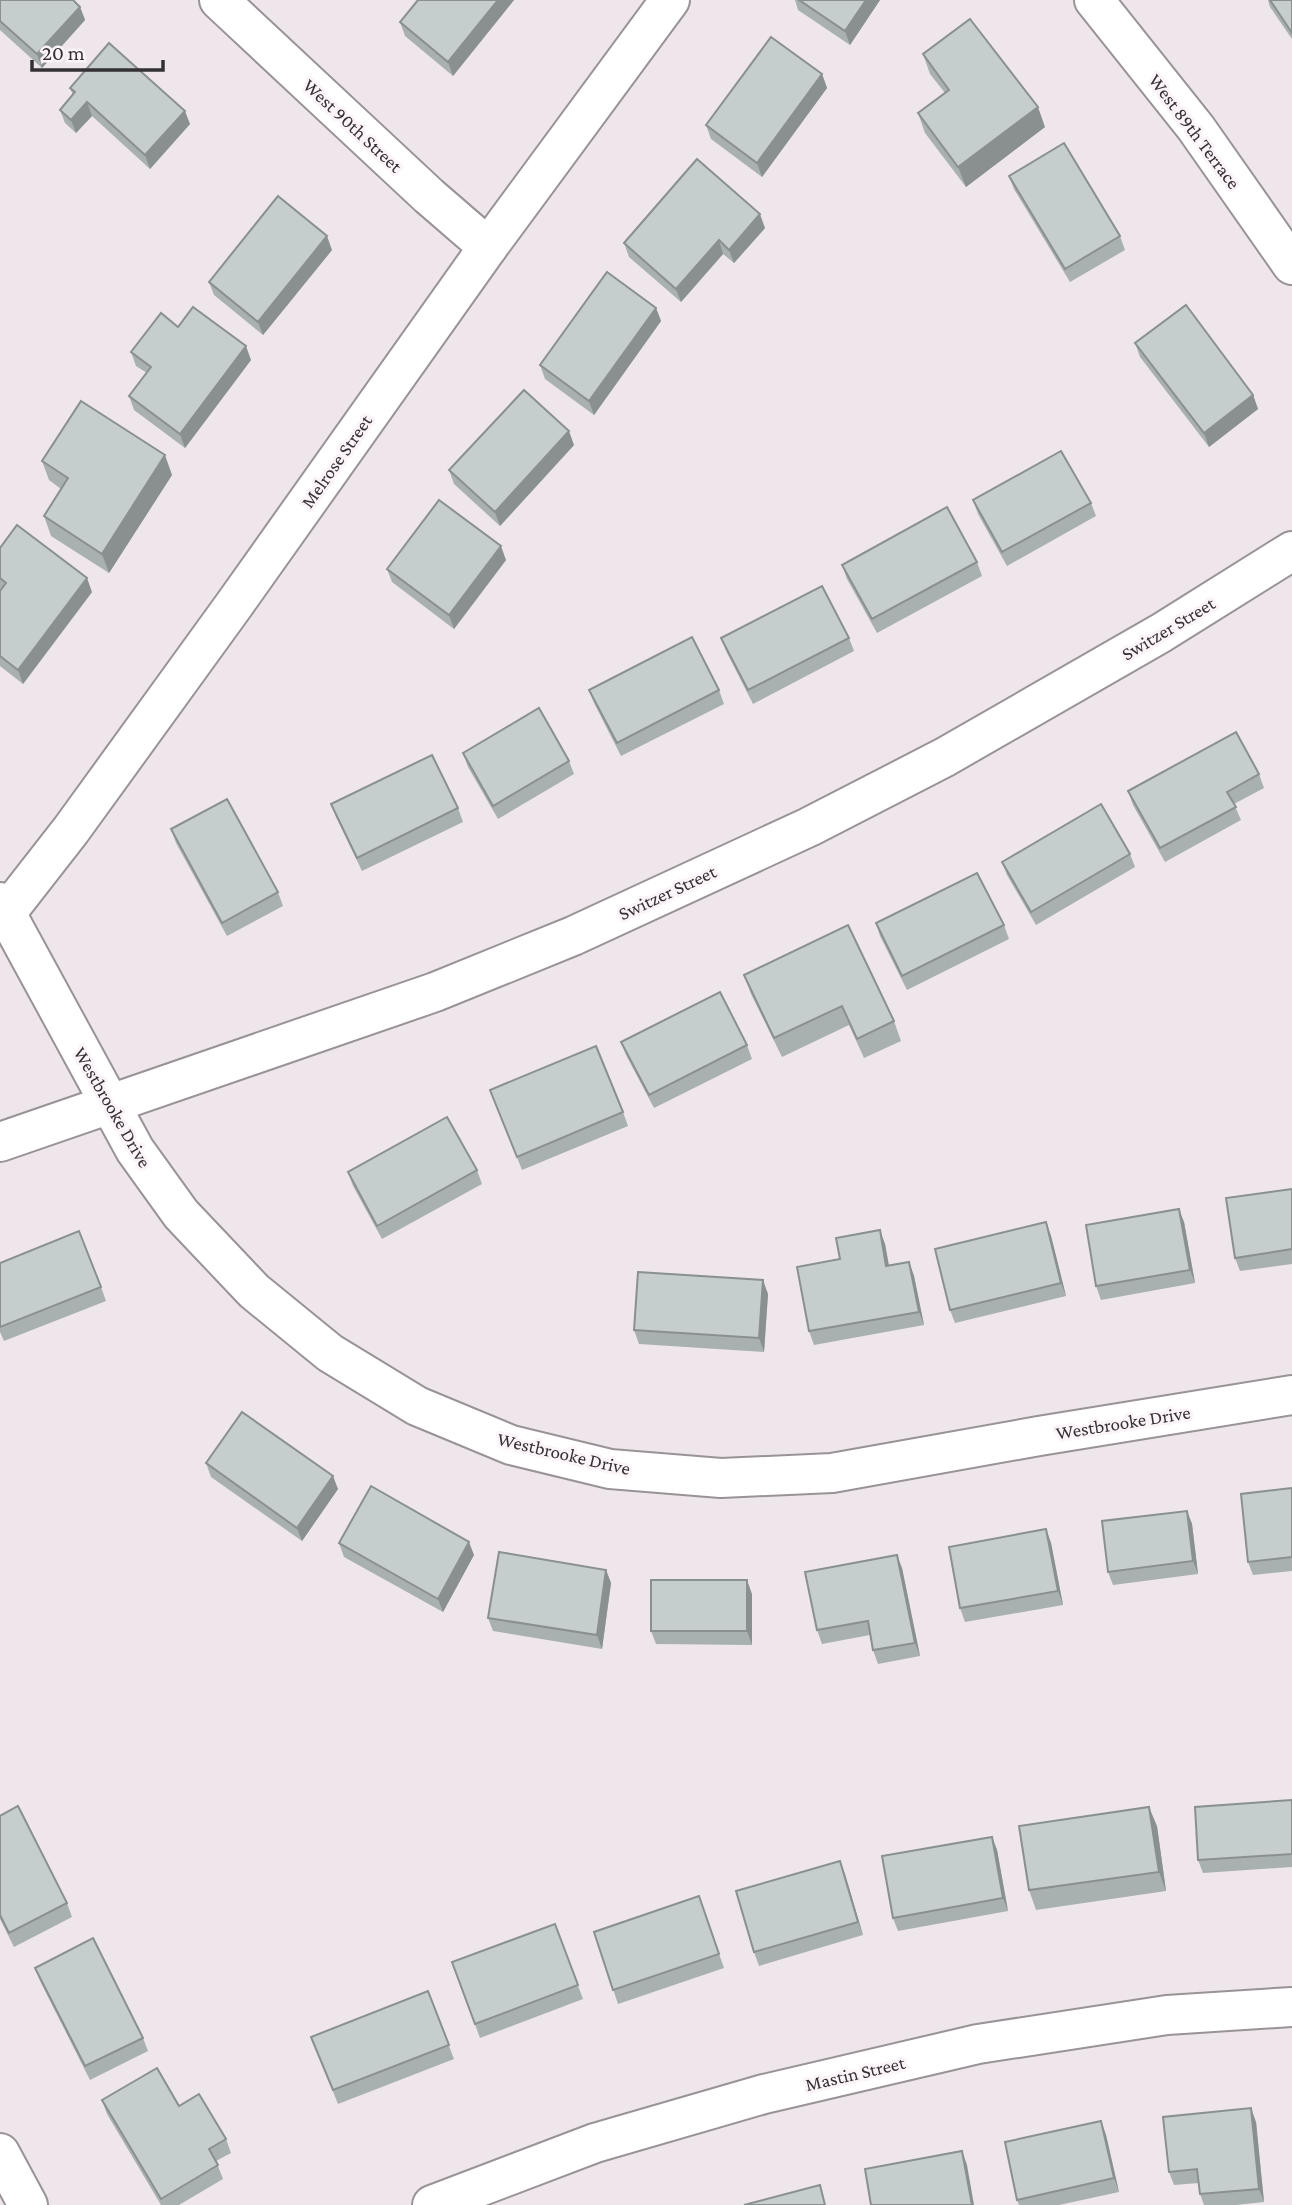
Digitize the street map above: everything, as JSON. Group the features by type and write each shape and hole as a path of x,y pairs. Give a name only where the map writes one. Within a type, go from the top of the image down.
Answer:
{"street":[{"name":"West 90th Street","path":"219,0 429,196 488,247"},
{"name":"Melrose Street","path":"2,912 71,830 488,247 670,0"},
{"name":"West 89th Terrace","path":"1094,0 1196,128 1292,264"},
{"name":"Switzer Street","path":"0,1142 435,992 573,936 809,827 969,744 1161,633 1292,551"},
{"name":"Westbrooke Drive","path":"2,912 135,1150 181,1214 254,1291 330,1353 417,1406 511,1445 610,1469 721,1478 832,1473 1292,1395"},
{"name":"Mastin Street","path":"432,2205 595,2143 764,2094 978,2044 1167,2015 1292,2007"},
{"path":"0,2153 28,2205"}],"building":[{"path":"0,0 73,0 80,7 37,54 0,21"},
{"path":"418,0 498,0 448,62 400,22"},
{"path":"799,0 866,0 845,31"},
{"path":"1270,0 1292,0 1292,33"},
{"path":"970,19 1038,107 958,167 918,113 949,90 923,54"},
{"path":"771,37 822,74 757,163 706,125"},
{"path":"109,43 185,111 145,155 87,102 71,120 60,110 75,92 70,88"},
{"path":"1064,143 1120,236 1065,269 1009,176"},
{"path":"697,159 760,214 729,250 719,240 676,289 624,243"},
{"path":"278,196 327,236 258,322 209,282"},
{"path":"607,272 656,308 589,401 540,365"},
{"path":"1186,305 1253,395 1204,433 1135,343"},
{"path":"193,307 246,346 180,434 129,396 151,367 131,352 161,313 178,327"},
{"path":"524,390 569,431 495,512 449,470"},
{"path":"81,401 165,455 102,554 44,516 68,478 42,461"},
{"path":"1061,451 1091,503 1002,552 973,500"},
{"path":"439,500 501,546 449,615 387,569"},
{"path":"947,507 977,562 872,619 842,565"},
{"path":"17,525 87,578 18,670 0,656 0,591 6,583 0,578 0,548"},
{"path":"822,586 849,638 748,690 721,638"},
{"path":"692,637 719,690 617,743 589,690"},
{"path":"539,708 569,761 493,806 463,753"},
{"path":"1236,732 1259,774 1227,792 1236,807 1160,848 1128,791"},
{"path":"432,755 458,808 357,858 331,804"},
{"path":"227,799 278,892 222,923 171,829"},
{"path":"1101,804 1130,854 1031,912 1002,862"},
{"path":"977,873 1004,925 902,976 876,923"},
{"path":"848,925 894,1021 857,1039 842,1006 774,1038 744,975"},
{"path":"720,992 747,1045 649,1095 621,1042"},
{"path":"596,1046 623,1112 517,1157 490,1090"},
{"path":"447,1117 477,1170 377,1226 348,1172"},
{"path":"1292,1189 1292,1249 1235,1258 1226,1198"},
{"path":"1179,1209 1190,1270 1096,1286 1086,1225"},
{"path":"1046,1222 1061,1283 950,1310 935,1249"},
{"path":"880,1230 886,1266 909,1262 919,1312 809,1331 797,1267 840,1259 836,1238"},
{"path":"79,1231 101,1287 0,1327 0,1263"},
{"path":"638,1272 763,1280 759,1338 634,1330"},
{"path":"242,1412 333,1476 297,1528 206,1463"},
{"path":"371,1486 469,1542 438,1599 339,1543"},
{"path":"1292,1488 1292,1557 1248,1562 1241,1494"},
{"path":"1187,1511 1193,1561 1108,1572 1102,1521"},
{"path":"1046,1529 1058,1591 960,1608 949,1547"},
{"path":"499,1552 606,1570 597,1635 488,1618"},
{"path":"897,1555 915,1643 873,1650 868,1621 817,1630 805,1572"},
{"path":"651,1580 747,1580 747,1631 651,1631"},
{"path":"1292,1800 1292,1854 1198,1860 1195,1807"},
{"path":"18,1806 67,1903 9,1933 0,1915 0,1816"},
{"path":"1149,1807 1159,1872 1029,1890 1019,1826"},
{"path":"992,1837 1003,1898 893,1918 882,1856"},
{"path":"840,1861 858,1922 754,1952 736,1891"},
{"path":"699,1896 719,1954 613,1990 594,1932"},
{"path":"555,1924 578,1985 475,2024 452,1962"},
{"path":"93,1938 143,2038 85,2066 35,1968"},
{"path":"428,1991 449,2045 333,2090 311,2037"},
{"path":"157,2068 179,2106 199,2094 226,2139 209,2149 218,2165 161,2199 102,2100"},
{"path":"1251,2108 1259,2189 1200,2194 1197,2169 1169,2172 1163,2117"},
{"path":"1101,2121 1114,2178 1017,2200 1005,2142"},
{"path":"962,2151 972,2205 871,2205 865,2169"},
{"path":"820,2185 825,2205 744,2205"}]}
